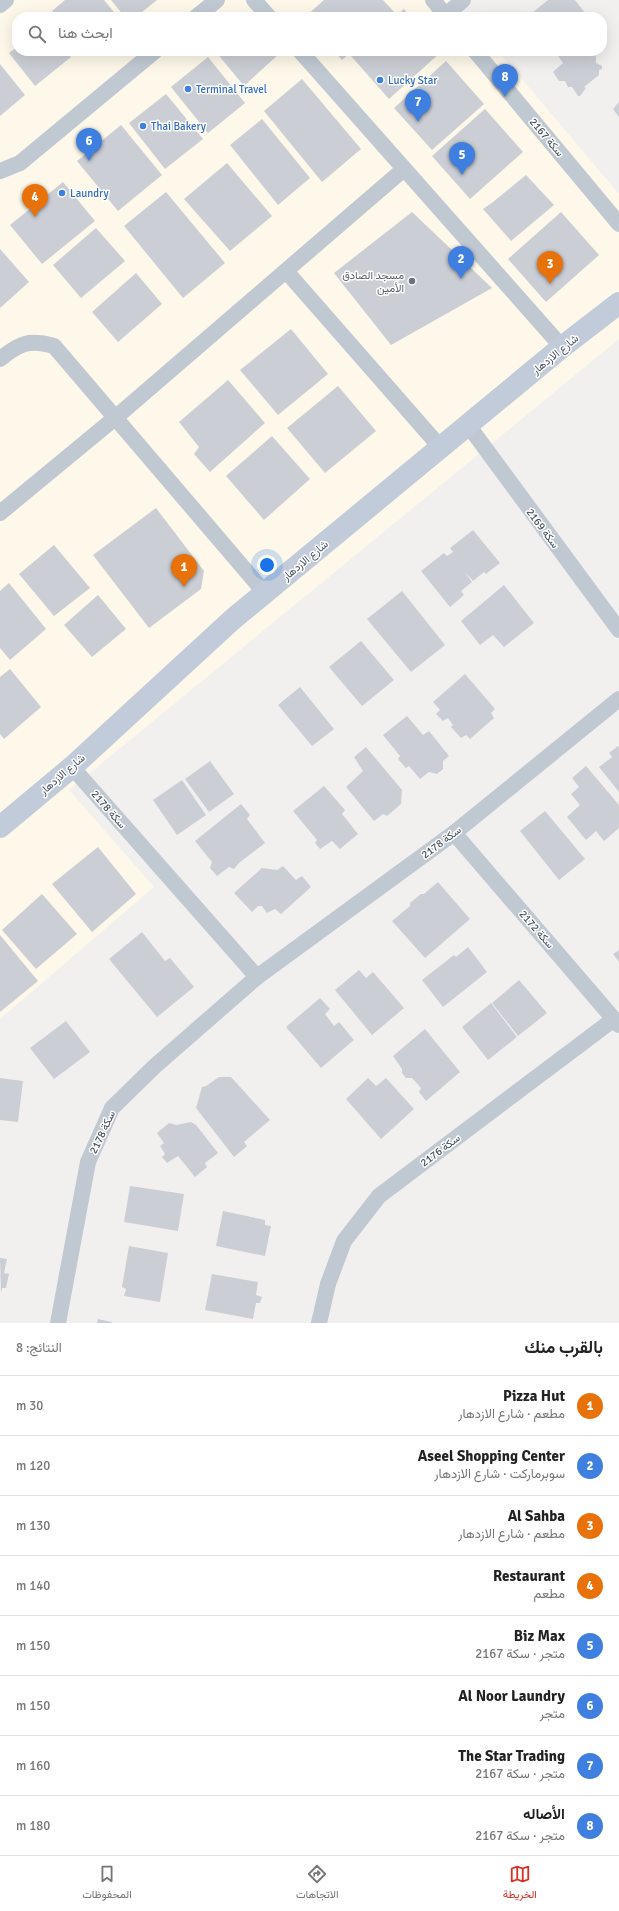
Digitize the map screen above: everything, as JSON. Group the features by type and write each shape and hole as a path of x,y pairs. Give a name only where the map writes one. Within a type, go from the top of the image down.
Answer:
{"street":[{"path":"0,5 6,0"},
{"path":"202,12 217,0"},
{"path":"254,0 265,12"},
{"path":"434,0 444,12"},
{"path":"451,12 463,0"},
{"path":"0,171 20,163 149,56"},
{"path":"304,56 562,347"},
{"name":"سكة 2167","path":"480,56 619,224"},
{"path":"0,514 115,418 404,169"},
{"path":"286,271 441,448"},
{"name":"شارع الازدهار","path":"0,827 72,767 233,619 562,347 619,303"},
{"path":"0,359 21,344 38,342 54,346 265,593"},
{"name":"سكة 2169","path":"468,425 619,630"},
{"name":"سكة 2178","path":"58,1323 88,1162 112,1108 155,1066 257,977 454,833 619,699"},
{"name":"سكة 2178","path":"72,767 257,977"},
{"name":"سكة 2172","path":"454,833 617,1022"},
{"name":"سكة 2176","path":"320,1323 328,1284 344,1240 379,1196 617,1022"}],"shaded area":[{"path":"0,0 454,0 465,12 12,12 12,56 502,56 619,194 619,339 69,790 154,887 0,1019"}],"building":[{"path":"65,0 104,0 114,12 53,12"},
{"path":"111,0 157,0 142,12 121,12"},
{"path":"324,0 383,0 394,12 311,12"},
{"path":"548,0 575,0 584,12 533,12"},
{"path":"12,51 12,56 71,57 35,86 9,53"},
{"path":"219,56 277,56 244,86"},
{"path":"338,56 346,56 342,60"},
{"path":"351,56 436,56 389,99"},
{"path":"558,56 596,56 596,63 602,66 602,69 599,70 599,75 584,87 586,88 580,96 578,96 572,87 568,87 565,81 559,81 553,72 563,63"},
{"path":"208,57 245,103 208,133 171,87"},
{"path":"446,61 484,104 432,150 394,108"},
{"path":"0,64 25,95 0,116"},
{"path":"302,79 361,149 322,182 264,111"},
{"path":"166,94 203,139 165,169 129,123"},
{"path":"619,102 619,117 613,109"},
{"path":"485,109 523,152 470,199 432,156"},
{"path":"262,119 310,178 278,205 230,145"},
{"path":"121,125 162,175 118,211 77,161"},
{"path":"227,163 272,216 230,251 184,199"},
{"path":"526,175 554,205 511,241 483,209"},
{"path":"63,182 95,221 42,264 10,225"},
{"path":"166,192 225,263 183,298 124,226"},
{"name":"مسجد الصادق الأمين","path":"412,212 492,288 391,345 334,273"},
{"path":"561,212 599,255 546,302 508,259"},
{"path":"96,228 125,261 81,298 53,265"},
{"path":"0,249 29,282 0,308"},
{"path":"136,273 162,304 118,342 92,312"},
{"path":"291,329 328,374 278,415 240,370"},
{"path":"228,380 265,423 210,472 194,454 199,447 179,422"},
{"path":"338,386 376,431 325,473 287,428"},
{"path":"272,436 310,479 264,520 226,476"},
{"path":"156,508 204,571 201,589 149,628 93,555"},
{"path":"473,530 500,563 486,574 484,572 473,581 464,571 472,582 461,591 464,595 450,607 421,571 444,553 447,556 453,552 450,548"},
{"path":"54,545 90,588 54,616 19,574"},
{"path":"9,583 46,629 10,660 0,648 0,591"},
{"path":"504,585 534,623 504,647 493,635 480,645 461,621"},
{"path":"402,591 445,645 411,672 367,619"},
{"path":"98,595 126,629 92,657 64,625"},
{"path":"361,641 394,680 362,706 329,667"},
{"path":"10,669 41,707 4,739 0,734 0,677"},
{"path":"465,674 495,709 491,713 494,718 470,739 466,735 461,738 451,727 453,725 448,718 443,721 436,714 440,710 433,702"},
{"path":"300,687 334,729 312,746 278,705"},
{"path":"407,716 423,735 429,731 449,756 443,761 443,769 437,774 429,772 420,779 409,766 406,768 398,759 400,756 383,735"},
{"path":"618,746 619,792 599,767 612,757 609,753"},
{"path":"366,747 402,790 401,804 387,816 383,814 374,821 346,787 363,771 354,757"},
{"path":"210,761 234,794 209,812 185,779"},
{"path":"586,766 619,805 619,828 604,841 596,831 586,840 567,817 580,805 571,794 579,787 572,778"},
{"path":"182,780 206,815 177,835 153,800"},
{"path":"324,786 345,810 342,814 358,834 340,849 332,841 320,849 315,843 317,840 293,811"},
{"path":"241,804 250,815 247,819 265,843 239,863 234,869 229,867 217,876 210,868 212,862 195,841"},
{"path":"545,811 585,859 559,880 520,831"},
{"path":"98,847 136,894 92,932 52,884"},
{"path":"283,866 296,880 302,876 311,887 281,914 275,909 267,913 262,906 258,906 252,912 234,893 262,868 277,870"},
{"path":"438,882 470,919 425,958 392,921 410,906 410,903"},
{"path":"42,894 77,934 36,969 2,930"},
{"path":"142,932 165,961 170,958 194,987 157,1017 109,959"},
{"path":"0,935 38,981 0,1012"},
{"path":"468,947 487,972 443,1007 422,980 454,955 456,957"},
{"path":"619,950 619,962 613,954"},
{"path":"359,970 366,978 373,972 404,1008 372,1035 335,990"},
{"path":"519,980 547,1013 518,1036 492,1003"},
{"path":"320,998 330,1009 325,1014 334,1026 339,1022 354,1040 321,1068 286,1027"},
{"path":"491,1003 517,1037 488,1060 462,1027"},
{"path":"66,1021 90,1052 54,1079 30,1048"},
{"path":"425,1029 460,1072 426,1101 419,1092 421,1088 412,1078 406,1078 393,1056"},
{"path":"219,1077 231,1077 270,1120 244,1142 247,1146 234,1157 196,1108 202,1087"},
{"path":"0,1078 23,1081 18,1122 0,1120"},
{"path":"368,1078 376,1086 386,1078 414,1109 381,1139 346,1099"},
{"path":"191,1122 196,1125 218,1153 205,1163 207,1167 195,1177 178,1156 167,1163 162,1157 165,1154 160,1146 164,1143 157,1133 169,1123 176,1125"},
{"path":"130,1186 184,1194 178,1231 124,1222"},
{"path":"223,1211 265,1220 265,1225 271,1226 265,1256 216,1246"},
{"path":"129,1246 168,1253 160,1302 124,1296 126,1289 122,1287"},
{"path":"0,1258 7,1259 4,1273 9,1274 6,1288 2,1288 1,1293"},
{"path":"212,1274 258,1282 256,1295 262,1297 260,1303 256,1303 253,1319 205,1310"},
{"path":"98,1319 112,1322 112,1323 97,1323"}],"place":[{"name":"Lucky Star","path":"380,80"},
{"name":"Terminal Travel","path":"188,89"},
{"name":"الأصاله","path":"505,97"},
{"name":"The Star Trading","path":"418,122"},
{"name":"Thai Bakery","path":"143,126"},
{"name":"Al Noor Laundry","path":"89,161"},
{"name":"Biz Max","path":"462,175"},
{"name":"Laundry","path":"62,193"},
{"name":"Restaurant","path":"35,217"},
{"name":"Aseel Shopping Center","path":"461,279"},
{"name":"مسجد الصادق الأمين","path":"412,281"},
{"name":"Al Sahba","path":"550,284"},
{"name":"Pizza Hut","path":"184,587"}]}
